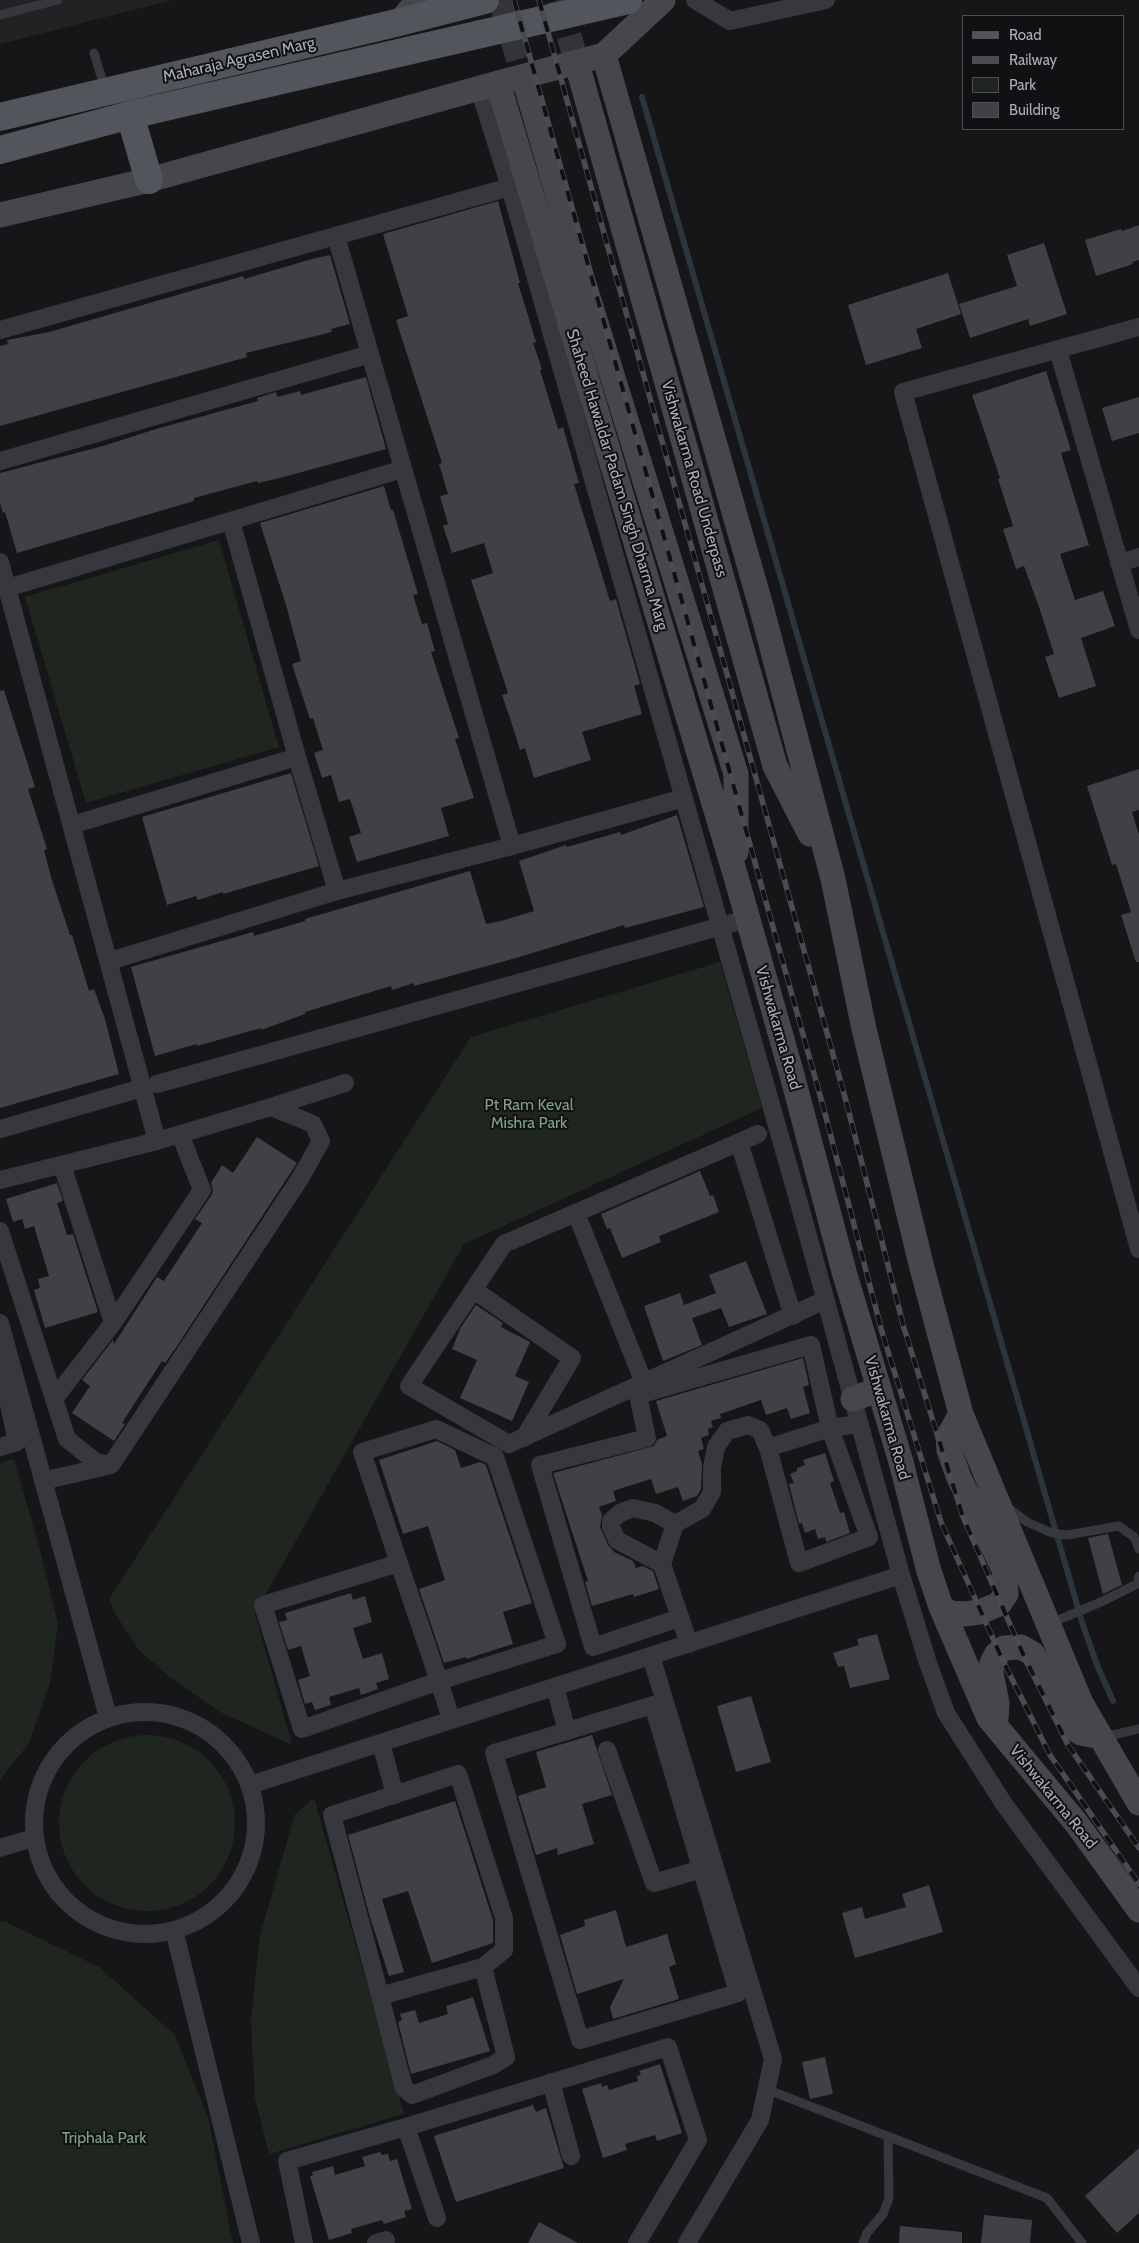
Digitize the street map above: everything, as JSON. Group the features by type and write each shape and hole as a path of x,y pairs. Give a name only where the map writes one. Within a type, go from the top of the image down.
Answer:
{"main road":[{"name":"Maharaja Agrasen Marg","path":"0,150 130,115 628,0"},
{"path":"0,215 149,180 488,85 604,55 663,0"},
{"name":"Maharaja Agrasen Marg","path":"0,117 400,22 427,6 481,1"},
{"path":"427,6 444,43"},
{"path":"604,55 762,610 833,879 864,1029 922,1268 961,1414 1081,1703 1139,1803"},
{"name":"Vishwakarma Road Underpass","path":"579,71 775,766 833,879"},
{"name":"Shaheed Hawaldar Padam Singh Dharma Marg","path":"488,85 736,877"},
{"path":"526,85 582,278 736,774 736,877"},
{"path":"130,115 149,180"},
{"name":"Vishwakarma Road","path":"736,877 940,1607 989,1718 1077,1824 1139,1910"},
{"path":"853,1399 880,1389"},
{"path":"940,1607 950,1613 980,1612 999,1604 1006,1594 1004,1569 959,1478 949,1450 948,1437 961,1414"},
{"path":"994,1723 998,1714 991,1672 992,1663 996,1655 1004,1648 1015,1646 1028,1650 1033,1654 1075,1729 1081,1733 1101,1737"}],"street":[{"path":"694,0 730,21 826,0"},
{"path":"488,85 510,187 720,925 767,1129 825,1300 901,1575 946,1713 1004,1804 1139,1988"},
{"path":"0,330 510,187"},
{"path":"336,236 512,846"},
{"path":"1139,327 903,392 1139,1249"},
{"path":"1058,350 1139,630"},
{"path":"0,461 370,354"},
{"path":"7,588 403,469"},
{"path":"231,521 297,757 337,891"},
{"path":"1119,563 1139,557"},
{"path":"0,562 110,961 149,1086 157,1141"},
{"path":"72,825 297,757"},
{"path":"110,961 337,891 512,846 684,798"},
{"path":"0,1130 149,1086 720,925 748,919"},
{"path":"0,1180 157,1141 345,1083"},
{"path":"43,1481 111,1465 301,1177 321,1141 313,1124 271,1107"},
{"path":"767,1129 504,1244 410,1386 509,1444 825,1300"},
{"path":"54,1399 113,1323 202,1190 180,1134"},
{"path":"739,1142 793,1316"},
{"path":"62,1165 113,1323"},
{"path":"576,1213 644,1383"},
{"path":"0,1230 67,1440 96,1462 111,1465"},
{"path":"474,1290 572,1358 524,1438"},
{"path":"0,1323 108,1717"},
{"path":"679,1618 593,1647 540,1466 647,1438 638,1395 811,1344 830,1428 869,1537 799,1564 768,1448 760,1430 748,1425 727,1432 716,1447 712,1468 712,1492 702,1509 675,1524 662,1564 689,1644"},
{"path":"0,1364 17,1442 0,1447"},
{"path":"768,1448 830,1428 859,1424"},
{"path":"399,1563 263,1606 302,1729 439,1681 557,1644 495,1457 436,1429 362,1452 399,1563 439,1681 452,1719"},
{"path":"662,1564 616,1540 611,1527 611,1521 620,1512 633,1508 655,1513 675,1524"},
{"path":"250,1785 901,1575"},
{"path":"651,1656 773,2059 760,2120 687,2243"},
{"path":"555,1687 568,1731"},
{"path":"652,1706 701,1869 738,1993 580,2040 494,1753 652,1706"},
{"path":"131,1712 162,1712 192,1721 215,1736 233,1754 250,1785 256,1817 255,1841 248,1866 224,1901 187,1926 157,1934 124,1933 87,1919 51,1885 33,1838 36,1792 60,1749 108,1717 131,1712"},
{"path":"381,1743 395,1795"},
{"path":"607,1750 654,1883 701,1869"},
{"path":"380,1996 483,1967 504,1950 504,1918 458,1774 332,1815 404,2088 412,2095 493,2064 506,2057 483,1967"},
{"path":"0,1848 33,1838"},
{"path":"174,1930 251,2243"},
{"path":"304,2243 287,2161 406,2127 668,2047 698,2140 637,2243"},
{"path":"551,2082 571,2156"},
{"path":"406,2127 437,2218"}],"lane":[{"path":"0,14 58,0"},
{"path":"94,53 106,92"},
{"path":"996,1498 1027,1522 1056,1534 1084,1533 1119,1526 1134,1537 1139,1549"},
{"path":"1048,1624 1079,1612 1136,1584 1139,1576"},
{"path":"1101,1737 1139,1729"},
{"path":"766,2089 1047,2198 1082,2243"},
{"path":"863,2243 867,2234 883,2214 888,2198 888,2136"}],"shaded area":[{"path":"0,0 173,0 0,44"}],"green space":[{"path":"219,540 279,747 86,803 25,597"},
{"name":"Pt Ram Keval Mishra Park","path":"720,962 762,1108 464,1244 255,1613 292,1745 220,1712 171,1678 139,1650 114,1612 109,1599 471,1037"},
{"path":"14,1459 40,1550 58,1624 50,1683 29,1743 0,1780 0,1463"},
{"path":"147,1735 181,1742 203,1755 215,1767 231,1797 235,1823 228,1857 215,1879 203,1891 173,1907 147,1911 113,1904 91,1891 79,1879 63,1849 59,1823 66,1789 79,1767 91,1755 121,1739"},
{"path":"314,1798 404,2114 269,2154 255,2098 251,2021 260,1935 295,1814"},
{"name":"Triphala Park","path":"0,1921 6,1922 99,1967 175,2035 208,2117 233,2243 0,2243"}],"building":[{"path":"498,201 520,283 518,283 536,342 533,343 542,369 540,370 558,429 563,427 579,483 574,484 610,601 616,599 640,684 634,686 642,714 582,732 591,760 534,778 525,748 520,750 502,695 508,693 471,580 493,573 484,543 452,553 443,526 448,524 440,496 448,494 439,464 442,463 396,320 408,316 383,234"},
{"path":"1139,225 1139,260 1132,262 1133,264 1096,276 1085,240"},
{"path":"1044,243 1067,314 1030,326 1028,319 970,338 959,304 1017,286 1007,255"},
{"path":"330,255 350,324 331,329 332,332 246,353 247,357 0,426 0,346 8,344 7,340 49,332 243,276 244,279"},
{"path":"948,273 961,314 916,329 922,348 866,365 848,305"},
{"path":"1046,371 1071,450 1061,453 1089,545 1060,554 1075,600 1103,591 1115,626 1081,638 1096,686 1059,698 1045,657 1054,654 1024,566 1016,569 1003,529 1013,526 998,479 1000,478 972,395"},
{"path":"366,377 386,449 280,478 258,483 257,481 194,498 194,501 17,553 5,512 3,513 0,503 0,473 103,446 156,429 258,401 257,398 276,392 277,397 300,391 301,395"},
{"path":"1139,397 1139,433 1112,441 1102,408"},
{"path":"384,486 418,594 413,595 422,624 427,623 435,651 431,652 459,738 455,739 474,798 441,808 449,836 357,862 349,837 361,833 350,799 339,802 331,775 322,778 314,753 323,750 313,718 310,719 292,664 301,661 286,605 260,523"},
{"path":"4,690 35,787 28,789 47,849 44,850 51,877 70,935 72,935 89,991 94,989 105,1019 119,1074 0,1108 0,691"},
{"path":"1139,769 1139,810 1132,812 1139,835 1139,962 1136,962 1121,915 1131,912 1116,864 1112,865 1087,786"},
{"path":"291,773 319,866 223,894 223,892 198,900 196,896 167,905 142,817"},
{"path":"677,815 704,907 625,928 624,925 516,958 414,986 414,983 392,990 391,986 305,1012 305,1014 261,1030 261,1028 155,1056 131,967 253,932 254,936 305,921 305,919 470,871 486,924 501,921 534,911 519,861 566,845 567,847 620,832 621,835"},
{"path":"257,1137 297,1163 177,1346 165,1363 162,1361 122,1423 125,1424 114,1441 72,1413 90,1386 82,1380 113,1340 114,1344 157,1277 164,1281 202,1223 195,1219 211,1196 213,1191 211,1183 222,1165 233,1173"},
{"path":"700,1171 710,1196 713,1195 719,1212 659,1236 661,1242 622,1258 610,1228 607,1229 601,1214"},
{"path":"57,1183 63,1201 57,1203 67,1235 73,1234 98,1312 45,1328 34,1290 40,1288 38,1279 49,1276 34,1226 25,1229 22,1219 13,1222 6,1199"},
{"path":"746,1261 767,1314 729,1327 721,1308 692,1318 702,1345 663,1361 644,1306 680,1293 684,1305 716,1293 709,1275"},
{"path":"476,1305 503,1323 501,1327 530,1342 515,1376 529,1382 512,1421 460,1398 477,1360 452,1349 461,1327"},
{"path":"803,1358 809,1385 803,1387 810,1413 791,1419 787,1408 766,1415 761,1400 720,1414 721,1418 711,1421 713,1427 708,1429 709,1435 701,1438 704,1449 698,1451 702,1464 701,1489 697,1496 683,1501 678,1487 656,1494 651,1479 613,1491 616,1501 599,1507 602,1515 600,1527 608,1545 614,1552 633,1561 636,1568 643,1566 653,1571 659,1589 634,1597 633,1594 592,1606 585,1582 588,1581 553,1473 654,1446 657,1440 667,1436 656,1401"},
{"path":"437,1441 455,1450 461,1468 480,1462 486,1465 532,1603 503,1612 513,1644 466,1659 466,1657 444,1663 419,1589 445,1580 428,1526 403,1534 379,1460"},
{"path":"825,1453 834,1481 830,1483 840,1513 844,1512 850,1533 826,1542 825,1537 818,1539 815,1529 805,1533 802,1523 799,1524 789,1484 794,1483 790,1474 797,1471 797,1468 805,1465 803,1460"},
{"path":"1108,1534 1122,1585 1103,1594 1088,1538"},
{"path":"351,1593 353,1600 365,1596 372,1622 353,1628 363,1659 382,1653 389,1679 376,1683 378,1689 361,1695 359,1688 329,1697 331,1705 315,1710 312,1702 305,1704 298,1680 310,1676 301,1646 288,1650 279,1622 287,1620 285,1613"},
{"path":"877,1634 890,1679 850,1688 844,1666 838,1667 833,1653 859,1645 857,1639"},
{"path":"751,1696 771,1762 736,1772 717,1706"},
{"path":"592,1735 612,1795 582,1804 594,1844 558,1855 557,1848 536,1855 518,1796 546,1787 536,1752"},
{"path":"455,1801 493,1920 493,1943 432,1963 408,1891 382,1899 404,1972 389,1976 370,1917 348,1835"},
{"path":"929,1885 943,1932 855,1958 842,1913 862,1907 865,1919 906,1907 902,1894"},
{"path":"616,1910 626,1947 667,1934 676,1964 669,1967 679,1999 613,2019 610,2007 624,1979 577,1994 560,1935 585,1926 584,1920"},
{"path":"473,1997 490,2051 411,2074 398,2022 402,2020 400,2014 415,2010 419,2023 448,2014 446,2006"},
{"path":"825,2057 833,2094 810,2099 802,2062"},
{"path":"660,2064 682,2133 657,2141 655,2135 625,2144 627,2150 603,2158 582,2089 601,2083 602,2087 607,2085 609,2090 638,2081 637,2076 641,2075 639,2071"},
{"path":"533,2105 536,2112 546,2108 564,2168 456,2202 434,2136"},
{"path":"1139,2148 1139,2213 1117,2233 1085,2196"},
{"path":"380,2152 382,2155 388,2154 390,2161 397,2159 412,2209 404,2211 406,2217 384,2224 382,2220 351,2229 352,2233 329,2240 310,2176 313,2175 312,2172 333,2166 335,2175 365,2166 362,2157"},
{"path":"984,2215 1032,2220 1030,2243 981,2243"},
{"path":"539,2222 578,2243 528,2243"},
{"path":"900,2226 962,2232 962,2243 899,2243"}],"waterway":[{"path":"642,97 1082,1622 1097,1665 1113,1701"}],"tunnel":[{"path":"501,0 526,85"},
{"path":"559,0 579,71"}],"railway":[{"path":"514,0 823,1106 882,1332 941,1522 1003,1661 1050,1755 1139,1884"},
{"path":"539,0 846,1101 904,1328 963,1517 1023,1654 1068,1745 1139,1848"}]}
